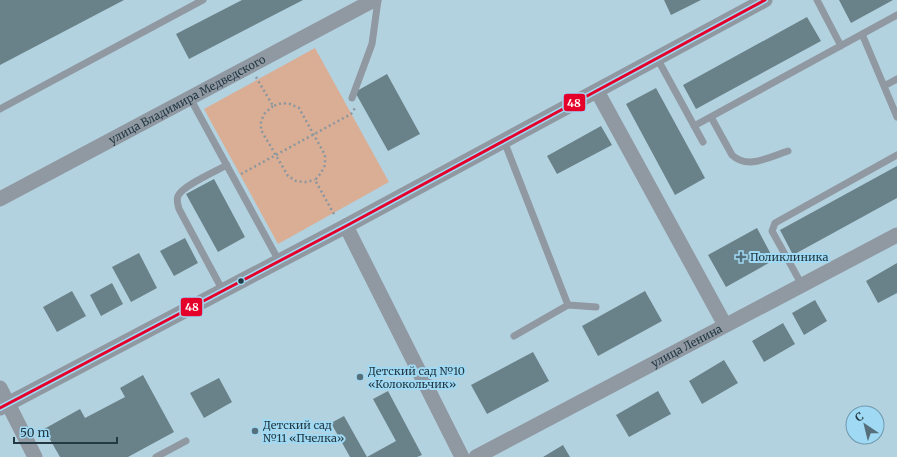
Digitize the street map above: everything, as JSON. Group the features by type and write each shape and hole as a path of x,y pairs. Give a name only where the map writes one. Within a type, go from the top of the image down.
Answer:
{"street":[{"name":"улица Владимира Медведского","path":"0,199 374,0"},
{"path":"4,406 344,227 765,0"},
{"path":"597,91 725,325"},
{"path":"344,227 462,457"},
{"name":"улица Ленина","path":"476,457 897,235"},
{"path":"0,388 4,406 35,457"}],"lane":[{"path":"0,109 203,0"},
{"path":"352,98 372,44 378,0"},
{"path":"818,0 841,46"},
{"path":"694,126 897,15"},
{"path":"862,34 897,117"},
{"path":"657,58 703,142"},
{"path":"884,86 897,79"},
{"path":"190,98 279,261"},
{"path":"711,117 732,155 736,159 751,163 788,151"},
{"path":"504,141 568,305"},
{"path":"802,285 772,231 775,223 897,155"},
{"path":"224,291 179,209 177,200 178,195 184,188 227,165"},
{"path":"514,336 568,305 596,307"},
{"path":"156,457 186,441"}],"path":[{"path":"250,66 273,106"},
{"path":"234,178 354,112 355,104 352,98"},
{"path":"282,103 290,104 299,108 314,134 325,155 325,165 315,180 305,182 296,181 288,176 261,130 265,113 273,106 282,103"},
{"path":"315,180 344,227"}],"shaded area":[{"path":"315,48 389,182 278,244 204,109"}],"building":[{"path":"0,0 124,0 0,65"},
{"path":"242,0 303,0 189,59 176,34"},
{"path":"664,0 701,0 671,15"},
{"path":"839,0 893,0 851,23"},
{"path":"807,17 821,41 696,109 683,85"},
{"path":"387,74 420,134 388,151 355,92"},
{"path":"656,88 705,178 675,195 626,104"},
{"path":"601,126 612,145 557,174 547,156"},
{"path":"897,166 897,198 793,255 780,230"},
{"path":"214,179 245,237 218,252 186,194"},
{"name":"Поликлиника","path":"757,228 774,260 726,287 708,255"},
{"path":"185,238 198,263 174,276 160,251"},
{"path":"139,253 157,288 131,302 112,267"},
{"path":"897,263 897,293 878,303 866,281"},
{"path":"112,283 123,304 101,316 90,295"},
{"path":"72,291 86,316 57,332 43,307"},
{"path":"645,291 662,321 598,356 582,326"},
{"path":"815,300 827,321 804,335 792,313"},
{"path":"783,323 795,344 764,362 752,341"},
{"path":"533,352 549,381 487,414 471,385"},
{"path":"724,360 738,383 702,404 689,381"},
{"path":"143,375 174,432 128,457 60,457 44,429 80,409 85,418 125,397 120,388"},
{"path":"219,378 232,402 204,418 190,393"},
{"path":"388,391 422,455 417,457 367,457 396,441 373,399"},
{"path":"658,391 671,414 629,437 616,415"},
{"path":"344,416 367,457 350,457 331,423"},
{"path":"563,445 570,457 543,457"}],"transit line":[{"name":"48","path":"0,408 346,226 765,0"}],"place":[{"name":"Поликлиника","path":"741,257"},
{"name":"Детский сад №10 «Колокольчик»","path":"360,377"},
{"name":"Детский сад №11 «Пчелка»","path":"255,431"}]}
